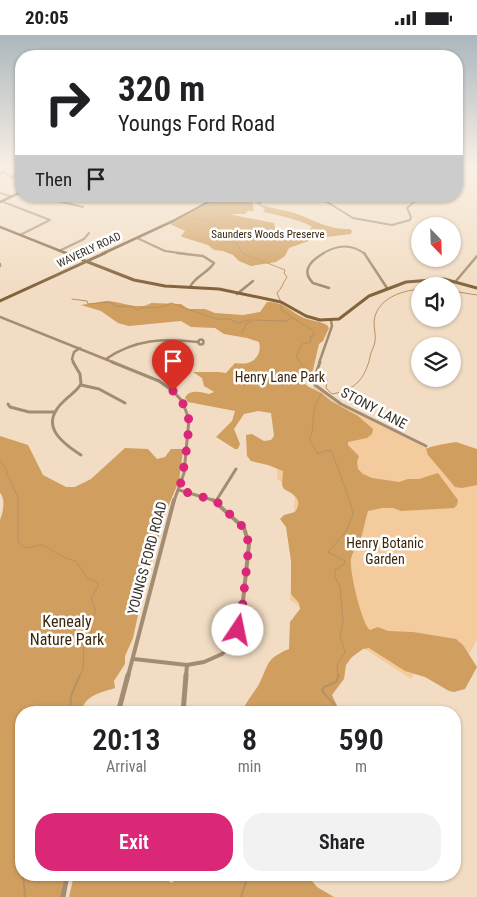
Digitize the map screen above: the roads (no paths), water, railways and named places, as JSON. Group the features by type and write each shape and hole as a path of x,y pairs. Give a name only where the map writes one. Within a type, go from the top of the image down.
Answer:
{"main road":[{"name":"WAVERLY ROAD","path":"0,301 200,207"},
{"path":"0,227 134,280 160,286 215,289 283,302 308,317 331,321 340,318 366,298 388,288 411,281"},
{"path":"461,282 477,287"}],"street":[{"path":"15,207 50,220 20,235"},
{"path":"335,207 353,218 397,225 410,221 411,216 408,207"},
{"path":"59,251 85,238 89,233"},
{"path":"136,238 165,251 203,255 212,260 214,263 212,267 196,277 190,287"},
{"path":"329,288 311,283 308,279 307,268 314,260 330,249 346,246 363,252 382,283 388,288"},
{"path":"459,277 477,256"},
{"path":"237,293 253,281"},
{"name":"YOUNGS FORD ROAD","path":"0,317 159,381 173,391 182,401 189,419 184,473 172,506 151,582 134,659 120,706"},
{"name":"STONY LANE","path":"331,321 332,326 314,383 341,404 426,446"},
{"path":"106,359 124,346 141,342 173,340 198,342"},
{"path":"80,348 74,352 72,359 81,377 81,385 55,412 53,430 56,437 81,455"},
{"path":"81,385 99,389 126,403"},
{"path":"8,404 16,410 55,412"},
{"path":"216,501 236,469"},
{"path":"134,659 187,665 204,662 222,654 235,641 241,620 249,544 244,528 216,501 179,490"},
{"path":"184,706 187,665"},
{"path":"63,897 66,881"}],"waterway":[{"path":"191,217 209,221 219,228 218,234 224,236 222,240 237,243 242,253 285,270 284,273 287,277 277,293 280,300"},
{"path":"318,375 327,380 326,388 332,394 347,390 358,382 368,365 375,344 374,322 379,307 397,294 411,291"},
{"path":"461,292 477,295"},
{"path":"72,299 87,301 88,304 110,302 116,306 134,307 136,310 141,308 157,308 171,303 216,319 229,319 239,323 249,320 287,321 292,318"},
{"path":"281,304 281,310 312,330 314,335 310,337 311,342 302,344 296,357 306,369 314,373"},
{"path":"241,334 247,323 251,322"},
{"path":"322,393 315,407 309,439 318,454 328,450 332,452 353,515 345,533 328,552 345,561 344,564 335,570 335,576 340,588 343,621 340,637 345,652 337,664 338,676"},
{"path":"0,460 8,472 6,475 18,496 18,542 25,548 42,545 76,561 87,578 98,583 98,587 91,598 96,611 90,623 92,631 84,641 83,669 80,676"},
{"path":"70,706 71,696 80,675"},
{"path":"334,706 322,691 324,687 336,682 339,675"},
{"path":"24,881 25,897"},
{"path":"241,897 246,881"}],"park label":[{"name":"Saunders Woods Preserve","path":"268,234"},
{"name":"Henry Lane Park","path":"280,377"},
{"name":"Henry Botanic Garden","path":"385,551"},
{"name":"Kenealy Nature Park","path":"67,630"}]}
